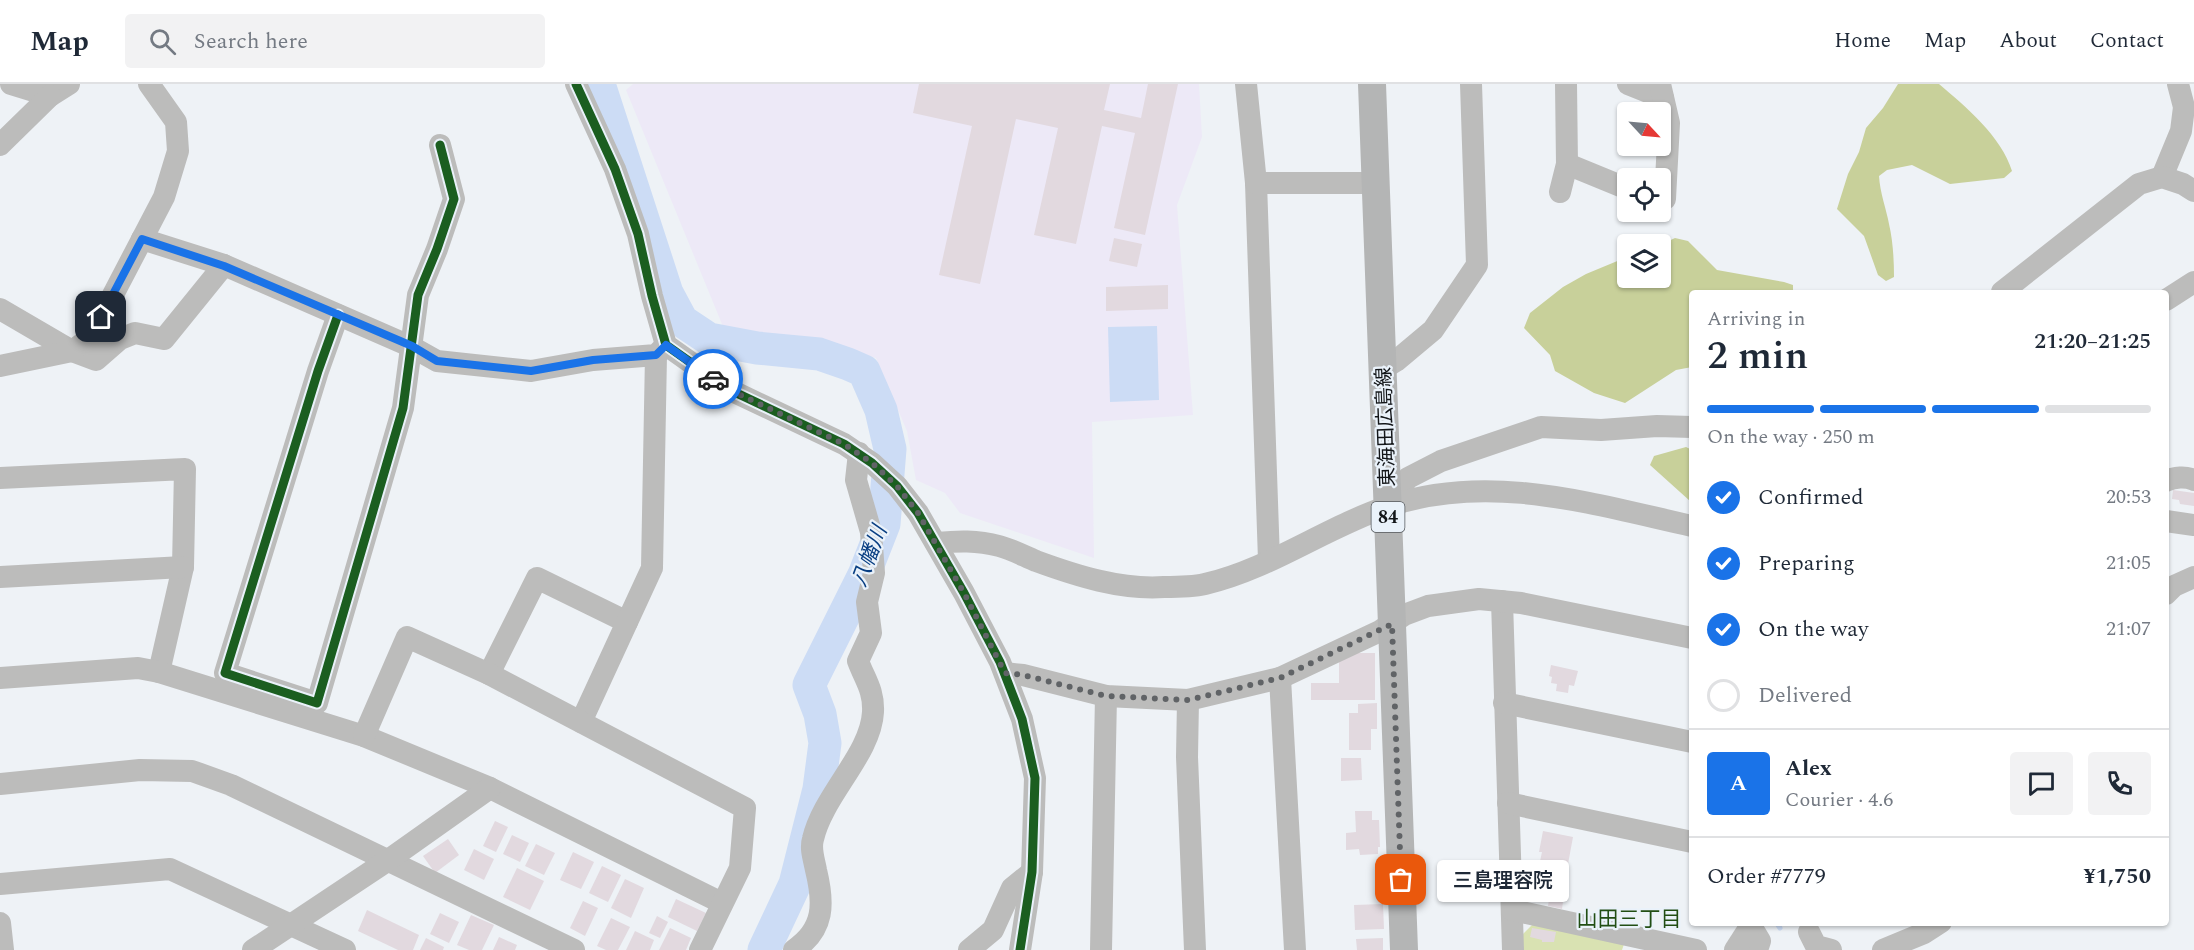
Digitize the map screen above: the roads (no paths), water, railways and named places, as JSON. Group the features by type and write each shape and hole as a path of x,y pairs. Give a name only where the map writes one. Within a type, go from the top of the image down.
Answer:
{"main road":[{"name":"東海田広島線","path":"1372,84 1404,950"}],"street":[{"path":"11,84 59,90"},
{"path":"0,366 72,351 91,337 164,197 178,151 176,122 149,84"},
{"path":"576,84 615,169 638,234 661,350 652,568 581,722"},
{"path":"1246,84 1256,183 1269,560"},
{"path":"1383,369 1433,330 1477,265 1471,84"},
{"path":"1560,192 1567,164 1566,84"},
{"path":"1628,84 1661,91 1669,123 1667,168"},
{"path":"2162,177 2181,131 2184,107 2178,84"},
{"path":"0,145 59,90"},
{"path":"338,315 318,371 225,674 317,703 403,408 418,295 454,199 440,145"},
{"path":"1567,164 1617,184"},
{"path":"2005,290 2139,184 2162,177 2183,184 2194,191"},
{"path":"1256,183 1376,183"},
{"path":"142,239 224,266 412,346 437,361 531,371 661,350 728,389 860,453 897,486 918,513 1005,673 1022,719 1033,768 1035,807 1032,872 1020,950"},
{"path":"0,309 72,351 96,360 120,339 135,333 164,339 224,266"},
{"path":"2169,298 2194,282"},
{"path":"1388,506 1408,478 1441,461 1541,427 1601,430 1657,426 1689,427"},
{"path":"794,950 808,941 820,921 820,887 811,846 817,822 867,738 873,714 872,690 858,661 871,633 867,602 874,573 871,532 856,480 860,453"},
{"path":"0,478 185,469 183,567 159,672"},
{"path":"2169,480 2194,480"},
{"path":"936,543 963,540 999,546 1078,575 1119,585 1162,588 1204,584 1269,560 1388,506 1450,492 1503,490 1555,496 1689,525"},
{"path":"2169,521 2194,525"},
{"path":"0,577 183,567"},
{"path":"2169,591 2174,586 2194,577"},
{"path":"489,674 537,578 627,622"},
{"path":"1005,673 1023,675 1106,696 1188,700 1280,678 1392,624 1404,615 1428,606 1479,599 1521,603 1689,637"},
{"path":"1502,601 1514,950"},
{"path":"364,735 407,637 489,674 745,808 740,868 700,950"},
{"path":"0,678 138,668 159,672 364,735 490,788 722,903"},
{"path":"1280,678 1294,950"},
{"path":"1101,950 1106,696"},
{"path":"1188,700 1187,757 1195,950"},
{"path":"1504,703 1689,741"},
{"path":"0,784 140,770 192,771 231,785 574,950"},
{"path":"253,950 387,861 490,788"},
{"path":"1508,803 1689,841"},
{"path":"0,884 170,868 345,950"},
{"path":"969,950 993,930 1012,888 1032,872"},
{"path":"1512,910 1696,950"},
{"path":"0,922 3,950"},
{"path":"1735,950 1751,926"},
{"path":"1753,926 1760,941 1757,950"},
{"path":"1883,950 1924,933 1935,926"},
{"path":"1809,932 1816,946 1831,950"}],"water":[{"path":"1157,326 1159,400 1110,402 1108,327"}],"waterway":[{"name":"八幡川","path":"599,84 667,293 682,321 709,339 757,348 819,354 864,371 881,410 890,449 884,524 864,575 809,685 820,714 825,743 819,789 795,884 764,950"}],"place":[{"name":"三島理容院","path":"1401,880"}],"district":[{"name":"山田三丁目","path":"1629,919"}]}
